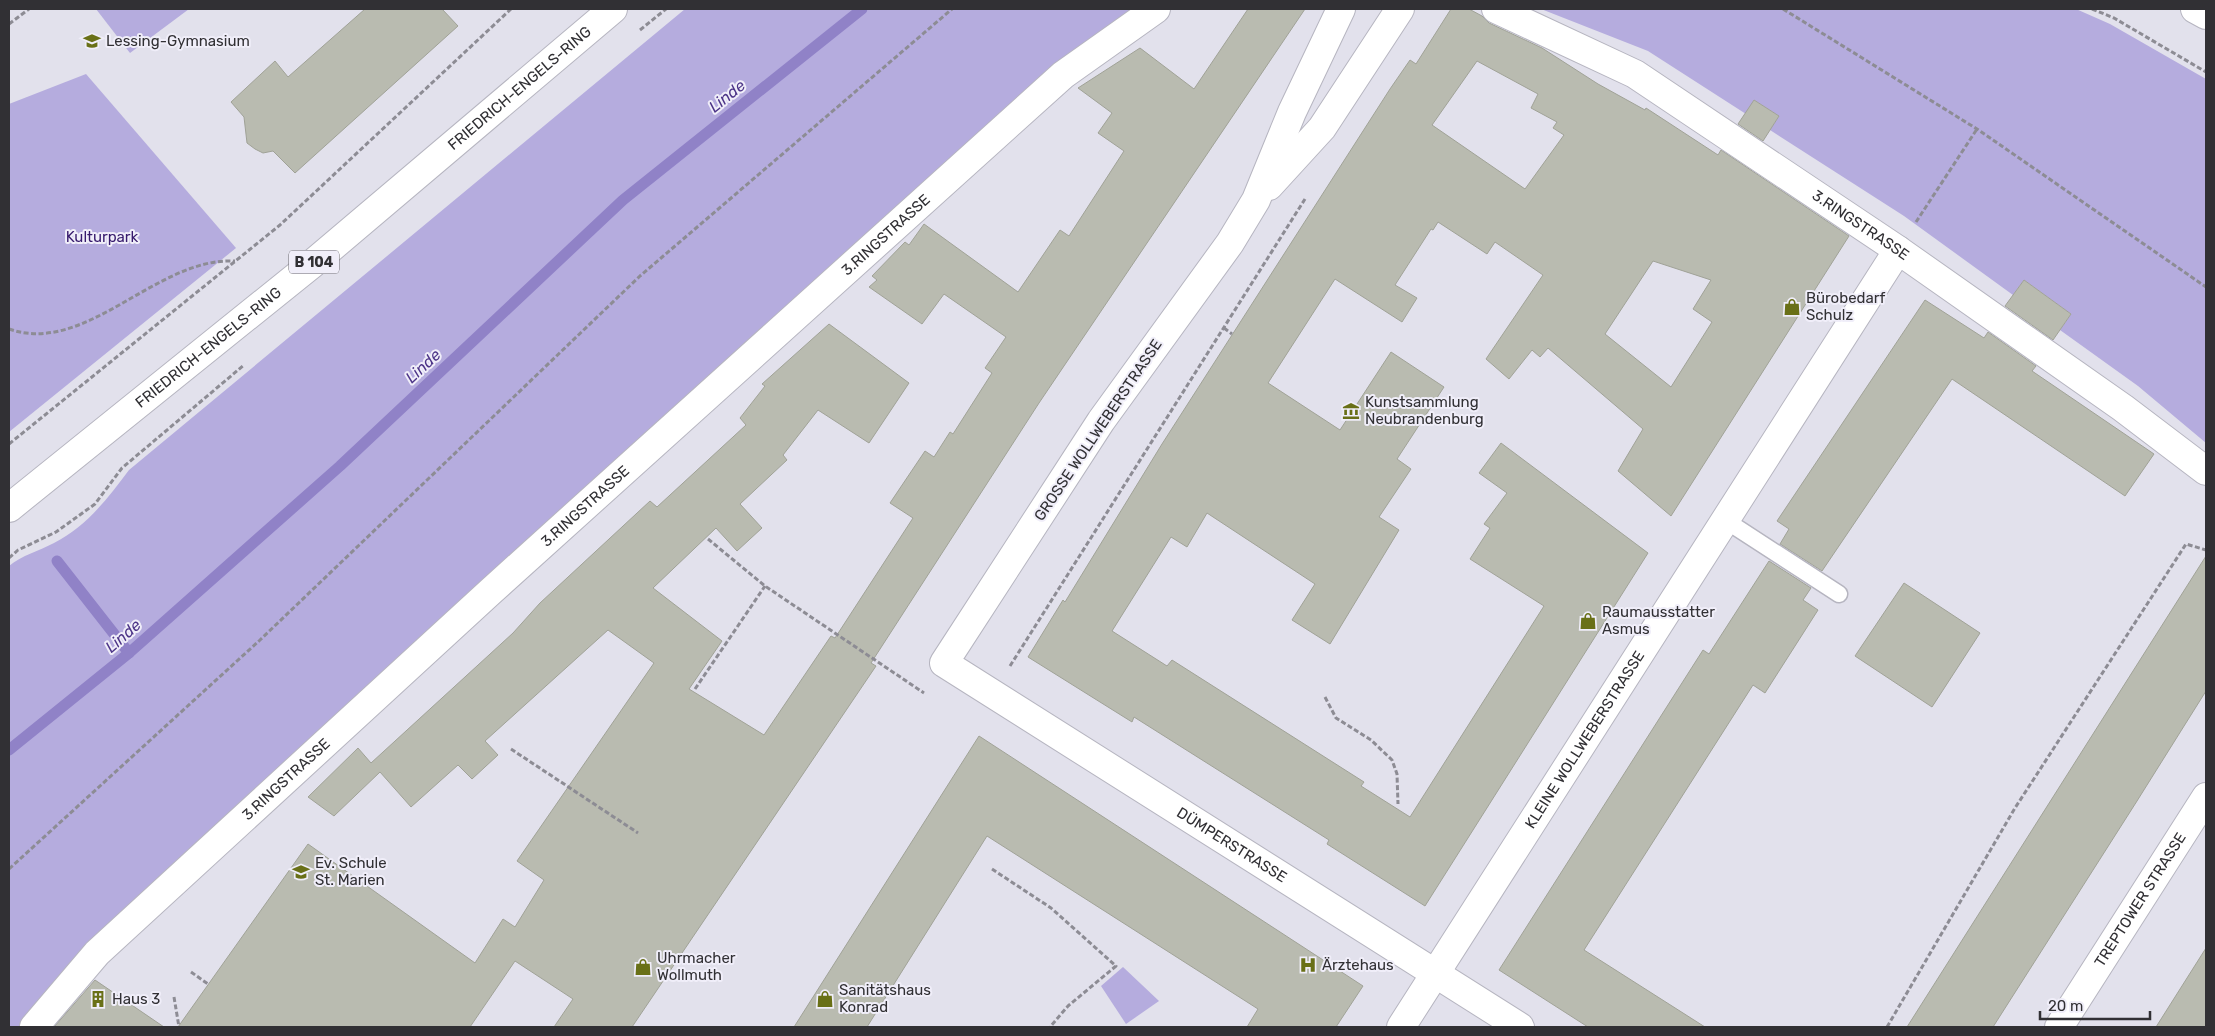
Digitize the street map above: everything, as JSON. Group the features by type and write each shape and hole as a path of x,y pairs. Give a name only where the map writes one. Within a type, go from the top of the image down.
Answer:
{"street":[{"name":"FRIEDRICH-ENGELS-RING","path":"9,508 312,264 613,9"},
{"name":"3.RINGSTRASSE","path":"34,1027 97,953 490,592 1063,75 1156,9"},
{"name":"GROSSE WOLLWEBERSTRASSE","path":"944,663 1101,421 1230,244 1256,200 1292,112 1341,9"},
{"name":"GROSSE WOLLWEBERSTRASSE","path":"1256,200 1322,128 1400,9"},
{"name":"3.RINGSTRASSE","path":"1496,9 1635,74 1898,250 2123,408 2206,471"},
{"path":"2195,9 2206,15"},
{"name":"KLEINE WOLLWEBERSTRASSE","path":"1400,1027 1898,250"},
{"name":"DÜMPERSTRASSE","path":"944,663 1520,1027"},
{"name":"TREPTOWER STRASSE","path":"2059,1027 2206,797"}],"lane":[{"path":"1725,520 1839,594"}],"path":[{"path":"9,24 29,9"},
{"path":"9,444 280,225 511,9"},
{"path":"9,869 260,640 640,276 952,9"},
{"path":"1783,9 1977,129 2206,287"},
{"path":"2092,9 2114,18 2206,72"},
{"path":"1898,250 1977,129"},
{"path":"992,694 1310,190"},
{"path":"9,329 26,334 62,330 106,312 194,266 219,260 236,261"},
{"path":"1224,328 1232,334"},
{"path":"708,539 765,586 924,692"},
{"path":"1887,1027 2015,808 2186,544 2206,550"},
{"path":"694,689 765,586"},
{"path":"1326,697 1336,718 1371,740 1392,760 1397,774 1398,804"},
{"path":"511,749 638,833"},
{"path":"992,869 1051,908 1116,966 1068,1006 1050,1027"},
{"path":"191,972 208,984"},
{"path":"174,997 179,1027"}],"green space":[{"path":"96,9 189,9 130,53"},
{"path":"685,9 1137,9 23,1027 9,1027 9,566 25,556 54,543 76,529 96,511 129,470"},
{"path":"1541,9 2076,9 2110,24 2206,79 2206,443 2138,386 2060,330 2071,314 2024,280 2013,295 1904,216 1770,130 1779,116 1754,100 1746,114 1648,51"},
{"name":"Kulturpark","path":"86,74 236,248 9,432 9,104"},
{"path":"1123,967 1159,1001 1126,1024 1101,986"}],"building":[{"path":"365,9 442,9 458,26 295,173 273,151 263,153 247,143 244,117 231,102 275,61 288,77"},
{"path":"1248,9 1305,9 1039,403 871,663 876,666 632,1027 554,1027 573,999 515,961 470,1027 178,1027 308,844 475,963 503,919 515,927 544,880 517,861 654,663 608,630 485,741 498,755 472,779 458,765 411,807 380,772 334,816 308,797 358,748 371,763 513,633 540,603 650,501 657,507 746,425 740,418 765,386 762,384 829,324 909,383 869,443 818,410 783,455 787,460 740,504 762,528 737,551 716,528 653,588 722,641 689,689 764,735 831,636 835,638 913,518 890,503 925,451 934,457 950,432 953,434 992,373 985,368 1006,337 944,294 922,324 869,287 877,280 872,276 905,242 909,245 924,224 1018,292 1060,230 1069,236 1124,151 1098,133 1112,113 1078,88 1140,48 1194,89"},
{"path":"1451,9 1469,9 1482,16 1489,23 1542,48 1598,84 1645,110 1646,108 1718,155 1721,150 1849,236 1671,516 1618,471 1643,429 1548,348 1540,357 1532,350 1509,379 1486,359 1543,275 1495,242 1487,254 1438,222 1433,230 1431,229 1395,285 1417,298 1402,322 1335,279 1268,383 1340,430 1391,352 1444,387 1397,459 1411,469 1379,517 1399,530 1330,644 1292,620 1315,584 1207,513 1187,547 1171,537 1112,631 1167,666 1172,660 1364,782 1361,786 1410,817 1544,606 1470,559 1490,528 1484,524 1507,493 1479,473 1501,443 1648,553 1425,906 1327,844 1329,840 1134,717 1132,722 1028,657 1063,600 1065,602 1162,444 1390,89 1410,60 1416,64","holes":["1477,61 1538,94 1531,108 1557,122 1553,128 1564,135 1525,189 1432,125","1653,261 1711,280 1693,309 1712,322 1671,387 1605,334"]},
{"path":"1754,100 1779,116 1763,141 1738,124"},
{"path":"2024,280 2071,314 2053,340 2005,306"},
{"path":"1925,300 1984,338 1988,332 2036,366 2032,371 2154,454 2125,496 1952,379 1822,571 1780,544 1789,529 1777,521"},
{"path":"2206,556 2206,691 2137,801 1993,1027 1907,1027"},
{"path":"1769,561 1811,588 1803,600 1818,610 1765,693 1753,685 1584,950 1705,1027 1588,1027 1499,970 1703,650 1709,654"},
{"path":"1904,583 1980,633 1932,707 1855,656"},
{"path":"979,736 1363,986 1336,1027 1247,1027 1258,1009 987,836 867,1027 794,1027"},
{"path":"2206,948 2206,1027 2156,1027"},
{"name":"Haus 3","path":"95,980 164,1027 54,1027"}],"waterway":[{"name":"Linde","path":"9,750 129,653 340,466 623,200 862,9"},
{"path":"57,561 129,653"}],"place":[{"name":"Lessing-Gymnasium","path":"92,41"},
{"name":"Bürobedarf Schulz","path":"1792,307"},
{"name":"Kunstsammlung Neubrandenburg","path":"1351,411"},
{"name":"Raumausstatter Asmus","path":"1588,621"},
{"name":"Ev. Schule St. Marien","path":"301,872"},
{"name":"Ärztehaus","path":"1308,965"},
{"name":"Uhrmacher Wollmuth","path":"643,967"},
{"name":"Haus 3","path":"98,999"},
{"name":"Sanitätshaus Konrad","path":"825,999"}]}
